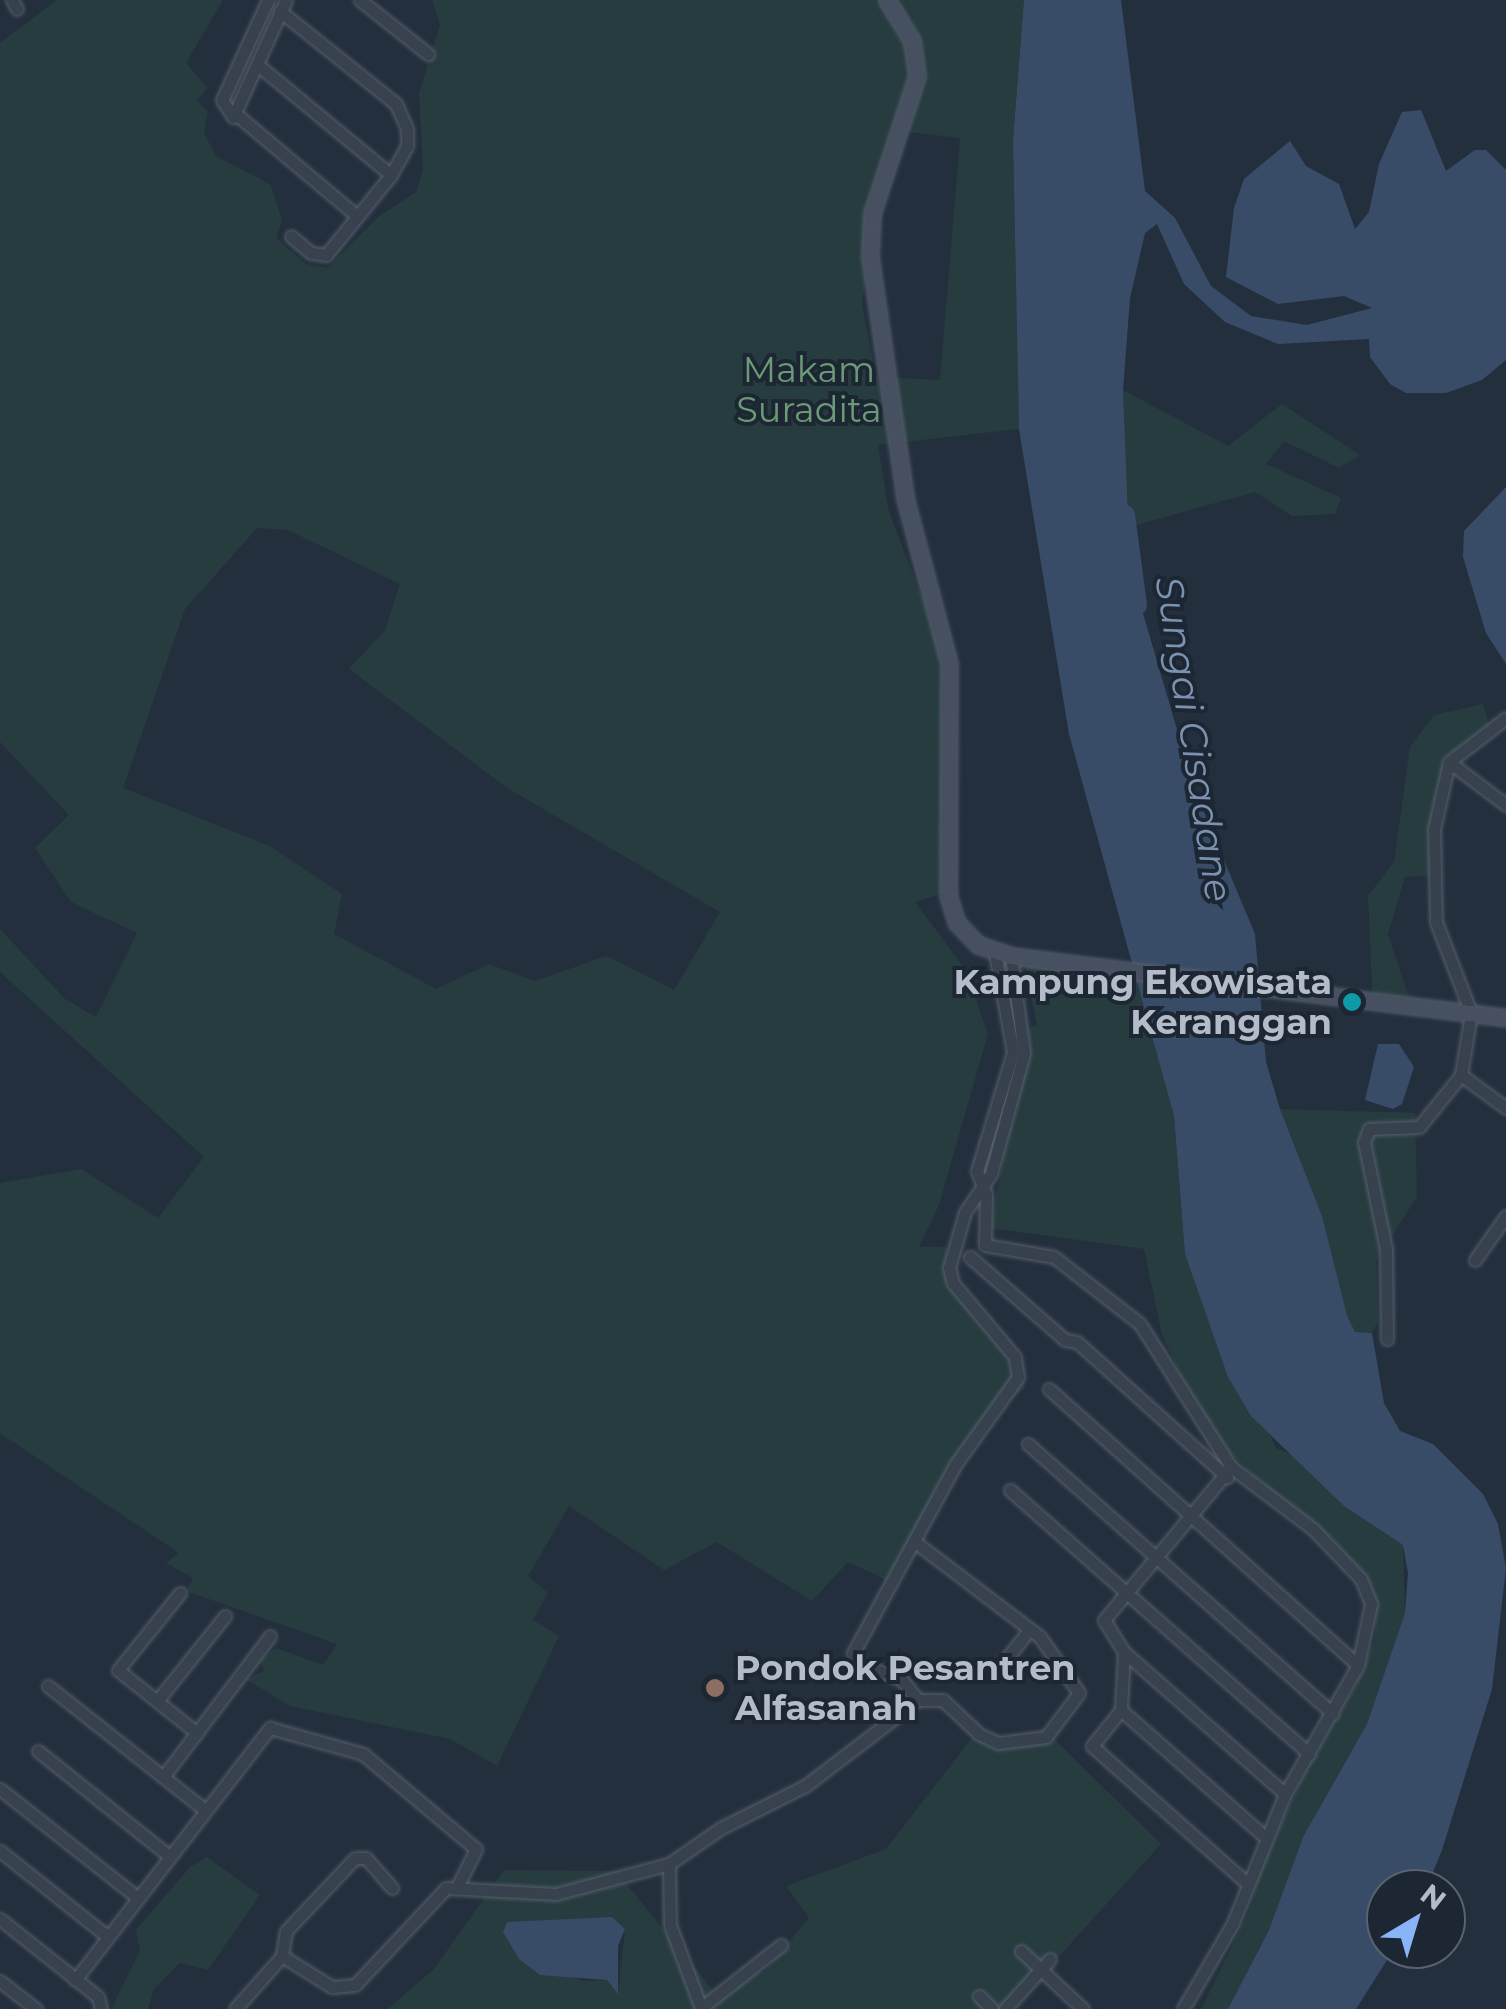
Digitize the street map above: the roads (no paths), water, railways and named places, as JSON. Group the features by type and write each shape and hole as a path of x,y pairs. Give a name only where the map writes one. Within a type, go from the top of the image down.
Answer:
{"main road":[{"path":"886,0 912,42 917,76 872,214 872,269 905,498 950,664 949,904 962,931 1009,956 1506,1018"}],"street":[{"path":"268,0 222,100 228,114 237,115 357,216"},
{"path":"360,0 428,54"},
{"path":"237,115 283,6 403,113 407,146 390,175 322,257 291,236"},
{"path":"258,65 390,175"},
{"path":"1387,1340 1386,1248 1364,1142 1369,1129 1419,1127 1462,1076 1471,1013 1445,953 1432,890 1434,829 1449,762 1506,718"},
{"path":"1449,762 1506,805"},
{"path":"1009,956 1012,1052 977,1170 986,1194 986,1245 1054,1257 1140,1324 1228,1472"},
{"path":"1462,1076 1506,1108"},
{"path":"918,1700 901,1679 862,1665 853,1653 955,1466 1018,1378 1015,1357 953,1283 949,1268 955,1234 980,1185"},
{"path":"1475,1260 1506,1216"},
{"path":"970,1258 1064,1340 1077,1342 1228,1472 1312,1529 1361,1579 1370,1618 1358,1665 1285,1794 1247,1884 1184,2009"},
{"path":"1049,1389 1358,1665"},
{"path":"1028,1444 1333,1714"},
{"path":"1228,1472 1104,1620 1124,1652 1285,1794"},
{"path":"1010,1490 1309,1754"},
{"path":"282,1956 332,1987 355,1985 431,1898 457,1887 556,1894 669,1864 721,1828 804,1786 918,1700 944,1700 990,1742 1046,1737 1079,1690 1030,1629 915,1542"},
{"path":"180,1593 118,1670 197,1733"},
{"path":"157,1701 225,1616"},
{"path":"995,1672 1030,1629"},
{"path":"164,1777 270,1636"},
{"path":"1124,1652 1120,1710 1092,1746 1247,1884"},
{"path":"48,1686 205,1810"},
{"path":"1120,1710 1265,1837"},
{"path":"75,1980 270,1728 363,1754 476,1849 457,1887"},
{"path":"38,1751 169,1856"},
{"path":"0,1788 138,1898"},
{"path":"0,1851 108,1938"},
{"path":"235,2009 282,1956 286,1931 355,1858 366,1858 392,1888"},
{"path":"669,1864 670,1925 701,2008 781,1945"},
{"path":"0,1919 98,1997 101,2009"},
{"path":"1021,1951 1045,1964 1084,2009"},
{"path":"1005,2009 1045,1964"},
{"path":"0,1981 36,2009"},
{"path":"979,1996 992,2009"}],"water":[{"path":"1024,0 1121,0 1145,191 1175,218 1211,286 1251,316 1307,325 1372,308 1344,296 1278,304 1226,277 1234,208 1244,179 1290,141 1306,166 1339,184 1355,229 1369,212 1379,164 1402,112 1421,110 1446,171 1475,150 1486,150 1506,170 1506,360 1482,380 1446,393 1406,393 1390,384 1370,357 1369,339 1278,344 1225,322 1184,284 1157,224 1145,233 1130,298 1123,390 1130,569 1195,791 1255,934 1266,1062 1322,1216 1347,1315 1355,1332 1372,1333 1384,1403 1400,1431 1433,1444 1483,1494 1498,1524 1506,1568 1492,1689 1434,1869 1366,1869 1366,1969 1381,1969 1356,2009 1228,2009 1269,1930 1303,1837 1367,1724 1405,1613 1408,1573 1403,1545 1344,1506 1251,1416 1228,1377 1185,1254 1174,1116 1069,734 1019,429 1013,140"},
{"path":"1506,487 1506,664 1486,633 1463,557 1464,531"},
{"path":"1378,1044 1399,1044 1414,1067 1402,1104 1393,1109 1365,1100"},
{"path":"612,1917 625,1929 618,1946 618,1994 607,1980 540,1975 519,1959 503,1932 507,1922"}],"waterway":[{"name":"Sungai Cisadane","path":"1125,515 1137,605"}],"place":[{"name":"Kampung Ekowisata Keranggan","path":"1352,1002"},
{"name":"Pondok Pesantren Alfasanah","path":"715,1688"}],"park label":[{"name":"Makam Suradita","path":"809,390"}]}
